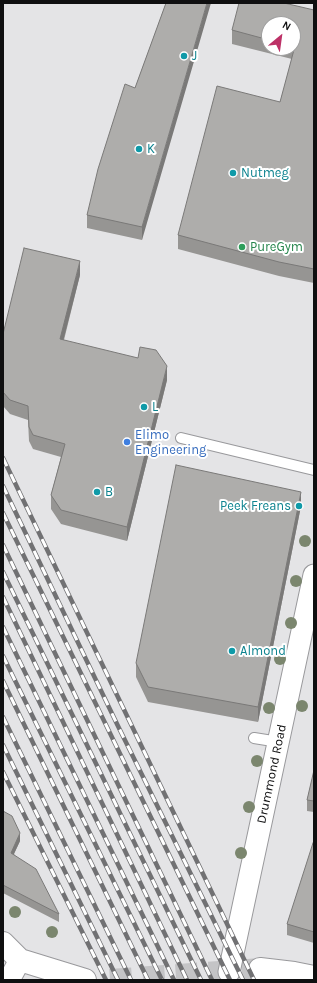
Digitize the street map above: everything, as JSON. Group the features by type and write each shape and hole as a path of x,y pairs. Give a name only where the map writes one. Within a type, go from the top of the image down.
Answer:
{"main road":[{"path":"3,943 20,960 85,980"},
{"path":"260,969 300,977"}],"street":[{"name":"Drummond Road","path":"229,972 314,575"},
{"path":"9,980 20,960"}],"lane":[{"path":"182,438 314,470"},
{"path":"254,738 279,742"}],"building":[{"path":"166,3 207,3 142,227 87,215 98,169 125,84 135,88"},
{"path":"239,3 284,3 314,10 314,269 279,262 178,235 217,86 280,102 292,56 301,56 301,16 261,16 261,38 232,30"},
{"path":"24,248 80,261 60,339 138,358 140,347 156,350 167,366 127,527 61,510 51,495 65,444 33,435 29,427 28,406 10,400 3,392 3,334"},
{"path":"176,465 301,492 258,707 148,687 136,663"},
{"path":"314,770 314,801 307,800"},
{"path":"3,811 12,816 20,833 11,853 36,869 59,914 3,885"},
{"path":"314,843 314,932 287,924"}],"tunnel":[{"path":"110,980 260,969"}],"railway":[{"path":"3,458 254,980"},
{"path":"3,486 117,724 243,980"},
{"path":"3,513 230,980"},
{"path":"3,545 212,980"},
{"path":"3,572 201,980"},
{"path":"3,597 187,980"},
{"path":"3,627 174,980"},
{"path":"3,656 162,980"},
{"path":"3,681 148,980"},
{"path":"3,717 131,980"},
{"path":"3,745 118,980"},
{"path":"3,772 106,980"}],"place":[{"name":"J","path":"184,56"},
{"name":"K","path":"139,149"},
{"name":"Nutmeg","path":"233,173"},
{"name":"PureGym","path":"242,247"},
{"name":"L","path":"144,407"},
{"name":"Elimo Engineering","path":"127,442"},
{"name":"B","path":"97,492"},
{"name":"Peek Freans","path":"299,506"},
{"name":"Almond","path":"232,651"}]}
